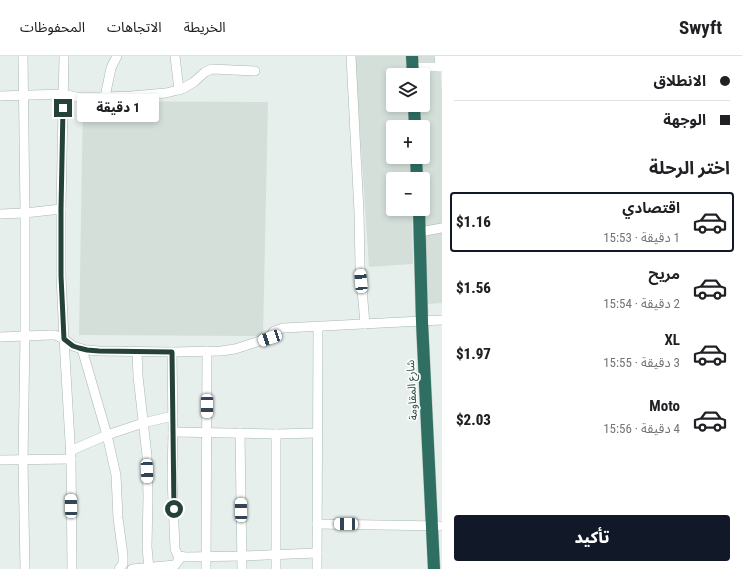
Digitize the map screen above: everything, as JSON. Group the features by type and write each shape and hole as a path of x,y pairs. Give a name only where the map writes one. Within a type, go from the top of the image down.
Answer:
{"highway":[{"name":"شارع المقاومة","path":"419,216 422,322 437,526 434,569"}],"street":[{"path":"22,56 25,213 23,460 24,569"},
{"path":"64,56 61,276 70,455 72,569"},
{"path":"105,97 111,68 117,56"},
{"path":"175,56 179,90"},
{"path":"351,56 359,212 360,266 365,324"},
{"path":"412,66 441,67 439,56"},
{"path":"0,96 63,94 76,97 105,97 166,93 179,90 194,82 209,69 255,71"},
{"path":"0,214 61,209"},
{"path":"420,232 442,228"},
{"path":"0,337 55,335 64,339 73,346 82,349 99,351 207,352 235,349 250,345 270,338 274,331 283,328 442,320"},
{"path":"317,569 318,327"},
{"path":"82,349 107,434 116,476 118,518 123,555 122,564 119,569"},
{"path":"137,352 138,376 147,456 147,547 149,568"},
{"path":"172,352 172,477 175,540 176,553 178,556 206,557 317,553"},
{"path":"206,569 207,352"},
{"path":"0,460 23,460 70,455 107,434 173,416"},
{"path":"173,432 276,434 317,433"},
{"path":"240,433 242,569"},
{"path":"276,434 276,569"},
{"path":"317,524 437,526"},
{"path":"132,569 175,565 181,557"}],"shaded area":[{"path":"355,56 407,56 408,68 386,68 386,112 409,112 410,120 386,120 386,164 411,164 411,172 386,172 386,216 412,216 413,264 369,267"},
{"path":"417,56 440,56 442,96 442,303 427,304 423,216 430,216 430,172 422,172 421,164 430,164 430,120 420,120 419,112 430,112 430,68 418,68"},
{"path":"83,101 268,102 263,336 79,335"}],"route":[{"path":"63,108 61,276 64,339 73,346 87,350 172,352 172,477 174,509"}]}
